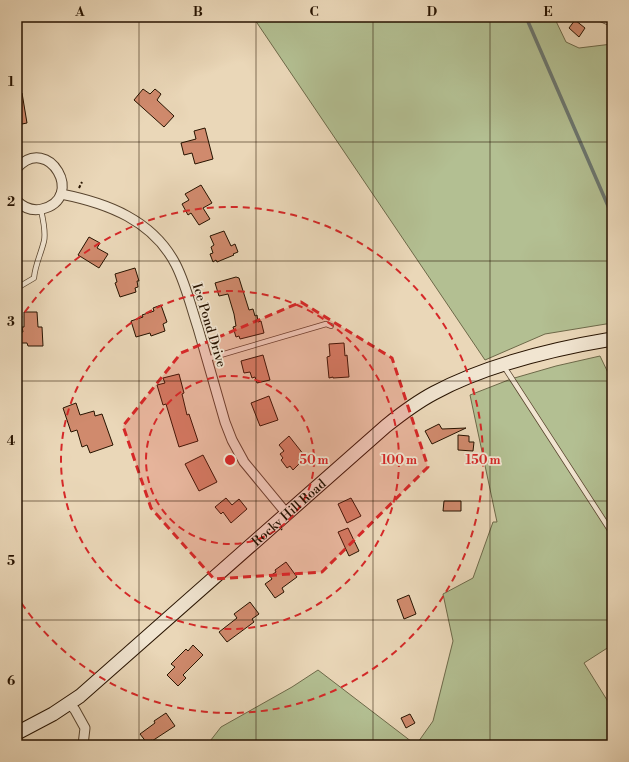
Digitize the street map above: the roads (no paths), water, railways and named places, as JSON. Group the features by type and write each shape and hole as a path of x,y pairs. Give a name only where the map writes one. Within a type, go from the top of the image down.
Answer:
{"main road":[{"name":"Rocky Hill Road","path":"17,733 36,724 70,704 92,686 386,426 412,407 466,378 503,365 560,349 612,339"}],"street":[{"path":"17,168 23,163 35,159 44,160 51,163 58,169 62,185 61,194 53,204 41,210 29,209 17,201"},
{"name":"Ice Pond Drive","path":"61,194 88,199 115,209 138,222 155,237 169,254 186,286 225,422 232,440 244,462 287,514"},
{"path":"70,704 85,728 83,745"}],"lane":[{"path":"596,17 612,24"},
{"path":"17,288 34,278 35,268 44,240 41,210"},
{"path":"207,359 326,324 331,326"},
{"path":"503,365 612,533"}],"waterway":[{"path":"526,17 612,215"}]}
